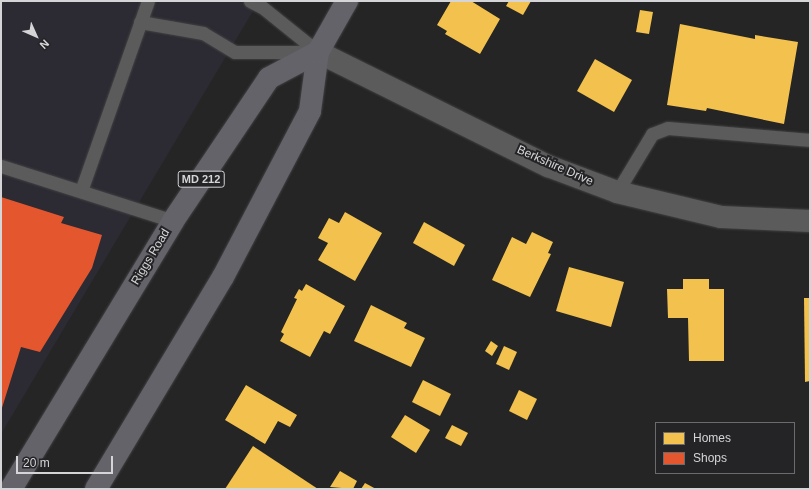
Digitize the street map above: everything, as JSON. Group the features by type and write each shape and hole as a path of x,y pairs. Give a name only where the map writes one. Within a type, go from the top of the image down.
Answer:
{"main road":[{"path":"96,489 223,277 310,111 318,52 347,1"},
{"name":"Riggs Road","path":"8,486 172,221 269,78 318,52"}],"street":[{"name":"Berkshire Drive","path":"318,52 548,166 616,192 721,217 810,221"}],"lane":[{"path":"81,191 148,1"},
{"path":"250,1 262,7 318,52"},
{"path":"140,22 203,33 235,52 318,52"},
{"path":"616,192 652,134 668,128 810,140"},
{"path":"1,166 172,221"}],"shaded area":[{"path":"1,1 259,1 1,434"}],"building: Homes":[{"path":"451,1 471,1 500,19 480,54 445,34 447,31 437,25"},
{"path":"509,1 531,1 523,15 506,6"},
{"path":"640,10 653,12 649,34 636,32"},
{"path":"680,24 755,39 755,35 798,42 784,124 707,108 706,111 667,105"},
{"path":"595,59 632,80 614,112 577,91"},
{"path":"345,212 382,233 355,281 318,260 328,243 318,238 329,218 339,223"},
{"path":"424,222 465,245 454,266 413,243"},
{"path":"532,232 553,242 548,253 551,254 530,297 492,280 512,237 526,244"},
{"path":"569,267 624,282 611,327 556,311"},
{"path":"683,279 709,279 709,289 724,289 724,361 689,361 688,318 668,318 667,289 683,289"},
{"path":"306,284 345,306 330,334 324,331 310,357 280,341 284,334 281,332 297,299 294,298 299,289 302,291"},
{"path":"804,298 810,298 810,381 805,382"},
{"path":"371,305 407,323 404,328 425,338 411,367 354,341"},
{"path":"491,341 498,346 492,356 485,351"},
{"path":"504,346 517,352 509,370 496,364"},
{"path":"423,380 451,394 440,416 412,402"},
{"path":"246,385 297,415 290,427 278,421 265,444 225,420"},
{"path":"519,390 537,399 527,420 509,411"},
{"path":"405,415 430,430 416,453 391,437"},
{"path":"452,425 468,433 461,446 445,438"},
{"path":"253,446 318,489 225,489"},
{"path":"340,471 357,481 353,489 330,487"},
{"path":"365,483 376,489 361,489"}],"building: Shops":[{"path":"1,197 64,217 61,223 102,235 92,268 40,352 21,347 1,411"}]}
